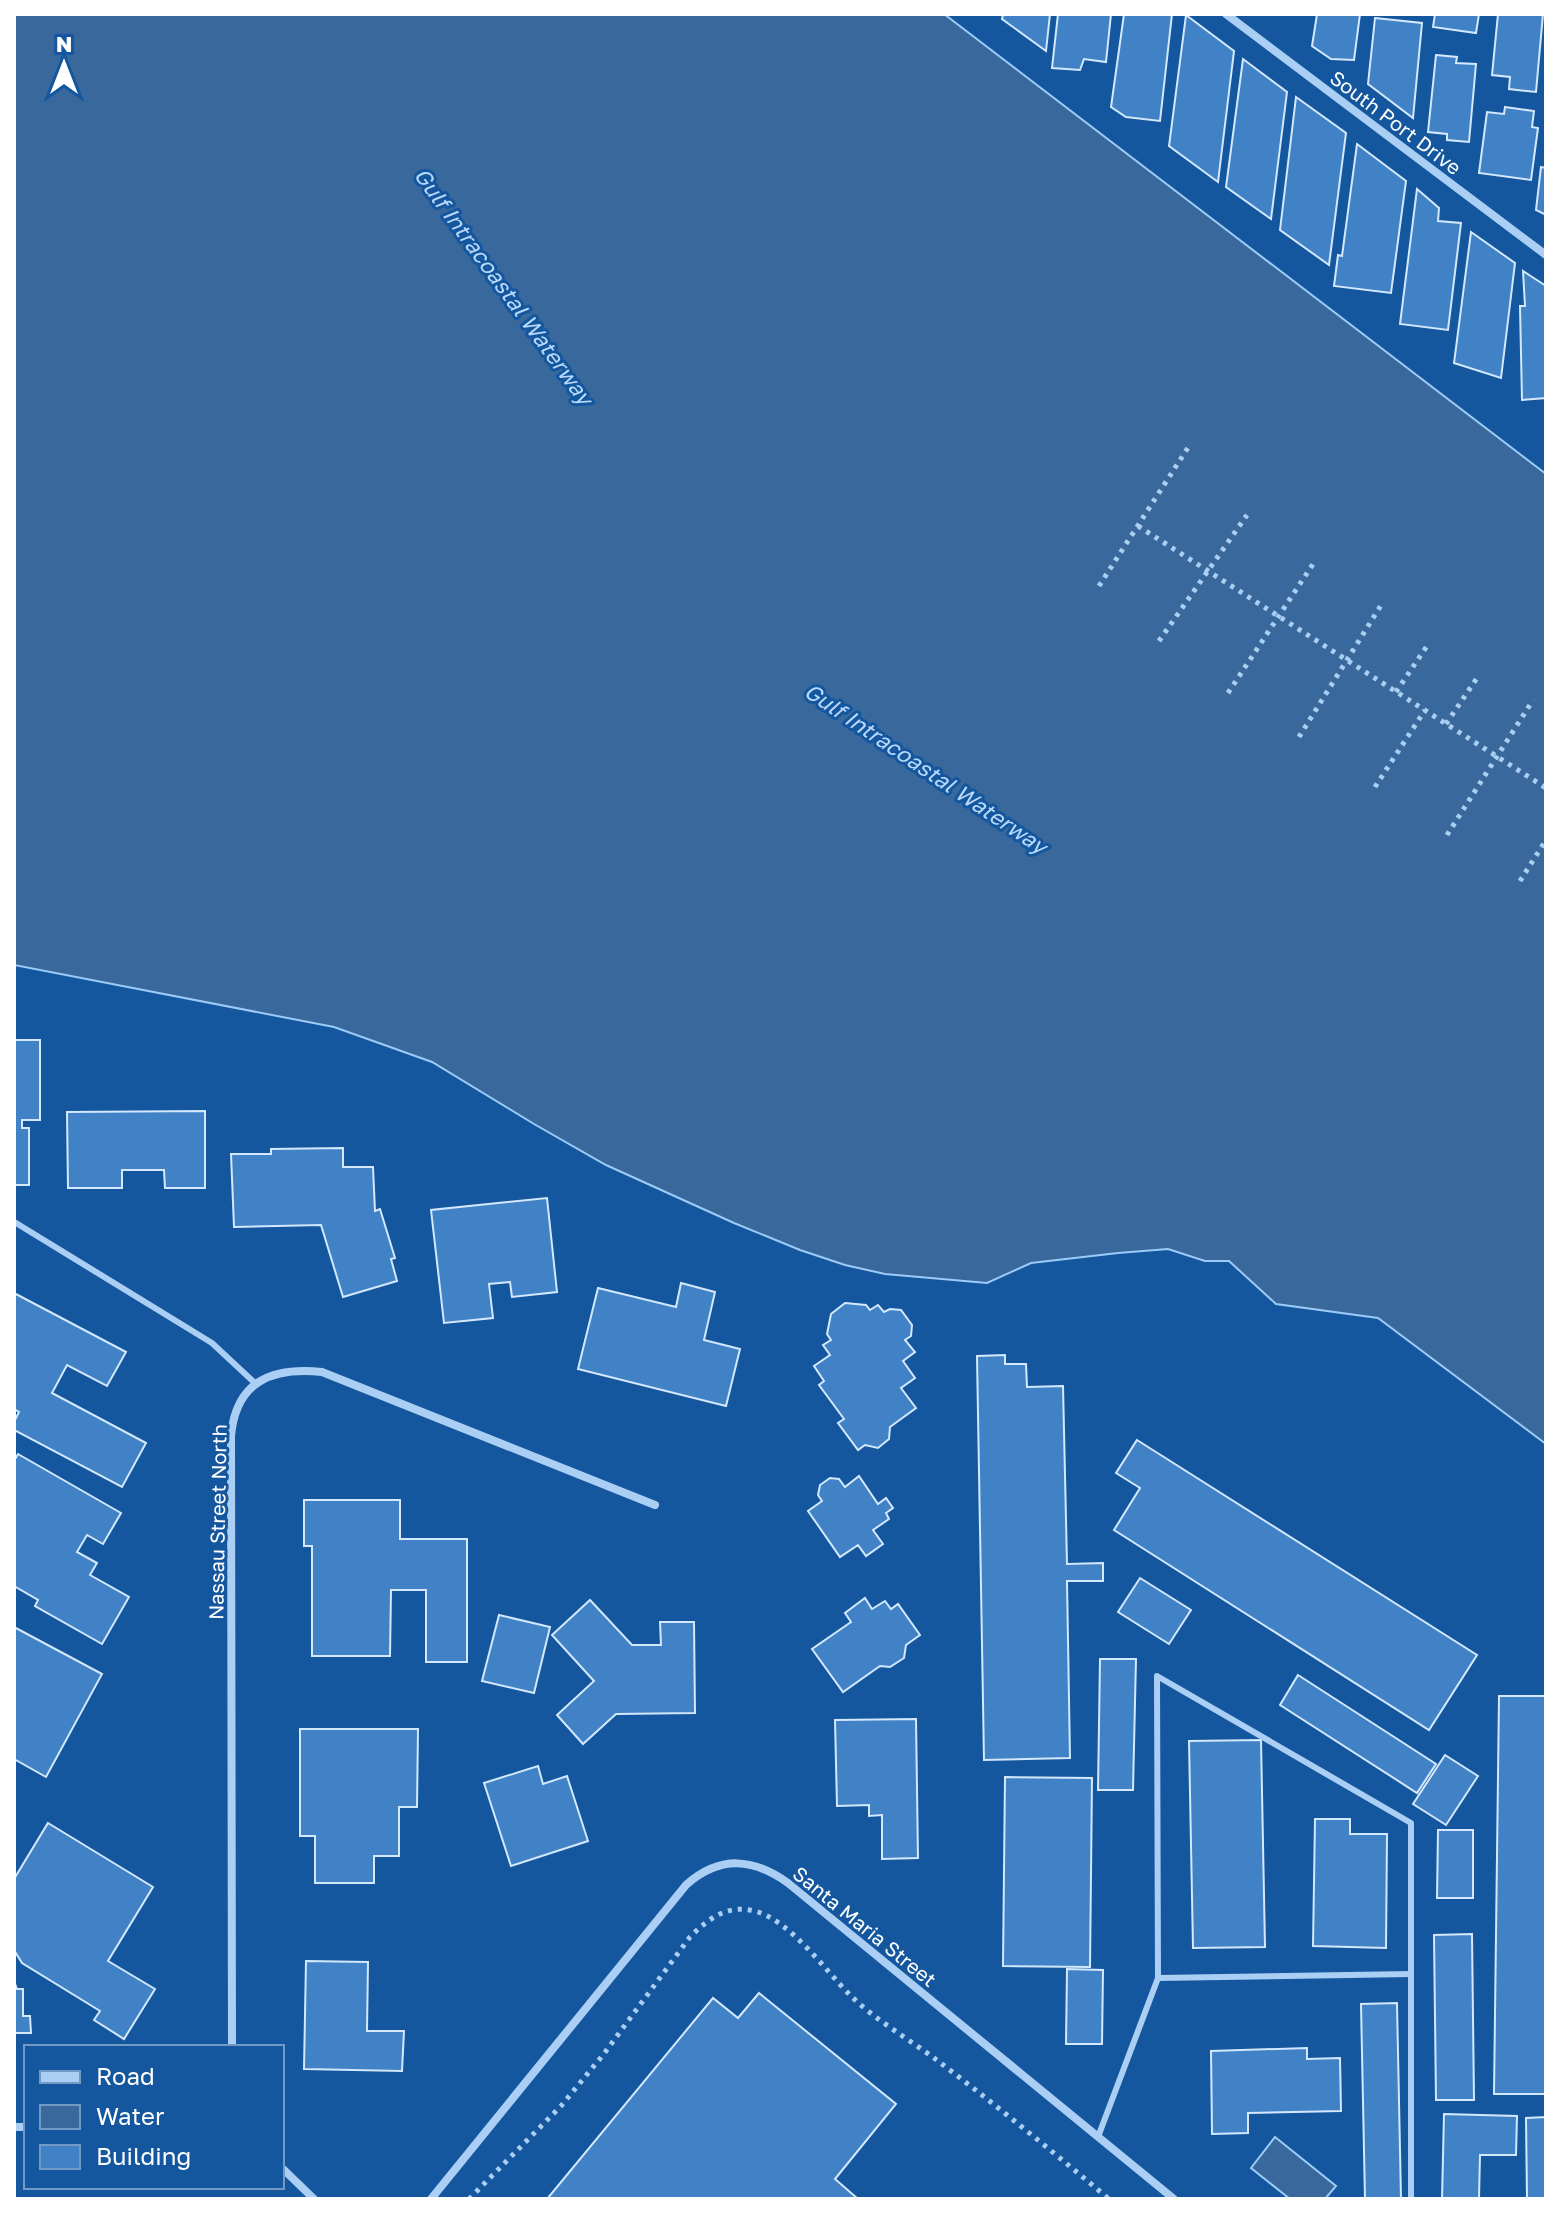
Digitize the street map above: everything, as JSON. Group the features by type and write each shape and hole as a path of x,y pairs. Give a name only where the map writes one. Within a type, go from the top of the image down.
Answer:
{"street":[{"name":"South Port Drive","path":"1226,14 1546,255"},
{"path":"256,1384 270,1375 285,1371 322,1372 655,1505"},
{"name":"Nassau Street North","path":"232,2045 231,1436 236,1409 243,1396 256,1384"},
{"name":"Santa Maria Street","path":"431,2199 686,1885 704,1872 738,1863 760,1867 788,1883 1174,2199"},
{"path":"284,2170 314,2199"}],"lane":[{"path":"16,1223 212,1343 256,1384"},
{"path":"1098,2137 1158,1978 1157,1676 1411,1823 1411,2199"},
{"path":"1158,1978 1411,1974"}],"path":[{"path":"1099,586 1191,443"},
{"path":"1159,641 1247,515"},
{"path":"1138,526 1546,788"},
{"path":"1228,693 1315,561"},
{"path":"1299,737 1383,602"},
{"path":"1396,692 1429,643"},
{"path":"1446,724 1479,675"},
{"path":"1447,835 1533,700"},
{"path":"1375,787 1425,710"},
{"path":"1520,881 1546,840"},
{"path":"469,2199 561,2106 603,2055 690,1937 706,1921 723,1912 738,1909 755,1911 780,1925 865,2009 958,2076 1109,2199"}],"water":[{"name":"Gulf Intracoastal Waterway","path":"14,14 944,14 1546,474 1546,1444 1378,1318 1276,1304 1229,1261 1205,1261 1168,1249 1118,1253 1031,1263 987,1283 885,1274 845,1265 734,1223 606,1165 432,1062 334,1027 14,965"},
{"path":"1275,2137 1336,2186 1325,2199 1290,2199 1251,2168"}],"building":[{"path":"1003,14 1050,14 1046,51 1002,19"},
{"path":"1058,14 1111,14 1106,62 1084,59 1080,70 1052,68"},
{"path":"1124,14 1172,14 1160,121 1126,117 1111,107"},
{"path":"1317,14 1360,14 1354,60 1331,59 1312,46"},
{"path":"1435,14 1479,14 1476,33 1433,27"},
{"path":"1498,14 1543,14 1536,92 1509,89 1510,77 1492,75"},
{"path":"1186,15 1234,51 1218,182 1169,146"},
{"path":"1375,18 1422,23 1413,118 1368,84"},
{"path":"1436,55 1457,57 1456,63 1476,64 1469,142 1447,140 1447,134 1428,132"},
{"path":"1243,59 1287,92 1271,219 1226,187"},
{"path":"1296,97 1346,133 1329,265 1280,230"},
{"path":"1505,107 1534,111 1532,127 1538,128 1531,180 1479,173 1487,112 1504,114"},
{"path":"1357,144 1406,181 1391,293 1334,286 1338,255 1342,256"},
{"path":"1541,167 1546,168 1546,215 1536,210"},
{"path":"1417,189 1439,208 1438,221 1461,223 1448,330 1400,324"},
{"path":"1471,232 1515,263 1501,378 1454,363"},
{"path":"1523,271 1546,286 1546,398 1522,400 1520,306 1525,306"},
{"path":"14,1040 40,1040 40,1120 22,1120 22,1128 29,1128 29,1185 14,1185"},
{"path":"205,1111 205,1188 165,1188 164,1170 122,1170 122,1188 68,1188 67,1112"},
{"path":"343,1148 343,1167 373,1167 375,1211 380,1209 395,1258 391,1259 397,1281 343,1297 321,1225 234,1227 231,1154 271,1154 271,1149"},
{"path":"547,1198 557,1292 512,1297 510,1282 489,1284 493,1318 444,1323 431,1210"},
{"path":"681,1283 715,1292 704,1340 740,1349 726,1406 578,1369 598,1288 676,1307"},
{"path":"14,1293 126,1352 107,1386 67,1365 52,1393 146,1443 122,1487 14,1430 19,1412 14,1409"},
{"path":"845,1303 866,1305 870,1310 878,1305 884,1312 901,1310 912,1325 911,1336 905,1340 915,1352 903,1361 915,1378 901,1388 916,1408 890,1427 889,1439 878,1448 865,1445 858,1450 838,1423 844,1419 819,1385 824,1381 814,1366 830,1355 823,1345 831,1340 827,1334 831,1314"},
{"path":"1005,1355 1005,1364 1026,1364 1027,1387 1063,1386 1067,1564 1103,1563 1103,1581 1067,1581 1070,1758 984,1760 977,1356"},
{"path":"1137,1440 1477,1655 1429,1730 1114,1530 1140,1488 1116,1473"},
{"path":"18,1454 121,1513 103,1544 87,1535 77,1552 97,1563 90,1575 129,1597 102,1644 35,1606 38,1600 14,1586 14,1461"},
{"path":"859,1476 878,1504 886,1498 893,1508 886,1513 889,1519 873,1530 883,1544 866,1556 858,1545 840,1557 808,1511 822,1501 818,1495 820,1485 830,1478 839,1479 845,1487"},
{"path":"304,1500 400,1500 400,1539 467,1539 467,1662 426,1662 426,1590 391,1590 390,1656 312,1656 312,1546 304,1546"},
{"path":"1140,1578 1191,1610 1169,1644 1118,1612"},
{"path":"865,1598 872,1609 885,1601 891,1609 898,1604 920,1635 906,1645 904,1658 890,1667 880,1666 843,1692 812,1649 851,1622 845,1613"},
{"path":"590,1600 632,1645 661,1645 660,1622 694,1622 695,1713 616,1714 583,1744 557,1715 594,1681 552,1635"},
{"path":"499,1615 550,1627 534,1693 482,1681"},
{"path":"14,1627 102,1674 46,1777 14,1759"},
{"path":"1100,1659 1136,1659 1133,1790 1098,1790"},
{"path":"1298,1675 1436,1764 1417,1793 1280,1705"},
{"path":"1499,1696 1546,1696 1546,2094 1494,2094"},
{"path":"916,1719 918,1858 882,1859 882,1815 869,1816 869,1805 837,1806 835,1720"},
{"path":"300,1729 418,1729 417,1807 399,1807 399,1856 374,1856 374,1883 315,1883 315,1836 300,1836"},
{"path":"1261,1740 1265,1947 1193,1948 1189,1741"},
{"path":"1445,1755 1478,1776 1446,1825 1413,1804"},
{"path":"538,1766 543,1784 567,1776 588,1841 511,1866 484,1783"},
{"path":"1005,1777 1092,1778 1090,1967 1003,1966"},
{"path":"1315,1819 1350,1819 1350,1834 1387,1834 1386,1948 1313,1946"},
{"path":"48,1823 153,1887 108,1961 155,1989 124,2039 94,2020 100,2011 22,1963 14,1950 14,1879"},
{"path":"1438,1830 1473,1830 1473,1898 1437,1898"},
{"path":"1472,1934 1474,2100 1436,2100 1434,1935"},
{"path":"306,1961 368,1962 367,2031 404,2031 402,2071 304,2069"},
{"path":"1067,1969 1103,1970 1102,2044 1066,2044"},
{"path":"14,1981 17,1989 23,1989 23,2016 30,2016 31,2033 14,2033"},
{"path":"759,1993 896,2104 835,2179 858,2199 547,2199 713,1998 738,2018"},
{"path":"1397,2003 1401,2199 1365,2199 1361,2004"},
{"path":"1307,2048 1307,2059 1340,2058 1341,2111 1248,2113 1248,2133 1212,2134 1211,2051"},
{"path":"1444,2114 1517,2116 1516,2155 1480,2155 1479,2199 1442,2199"},
{"path":"1546,2117 1546,2199 1527,2199 1526,2118"}]}
